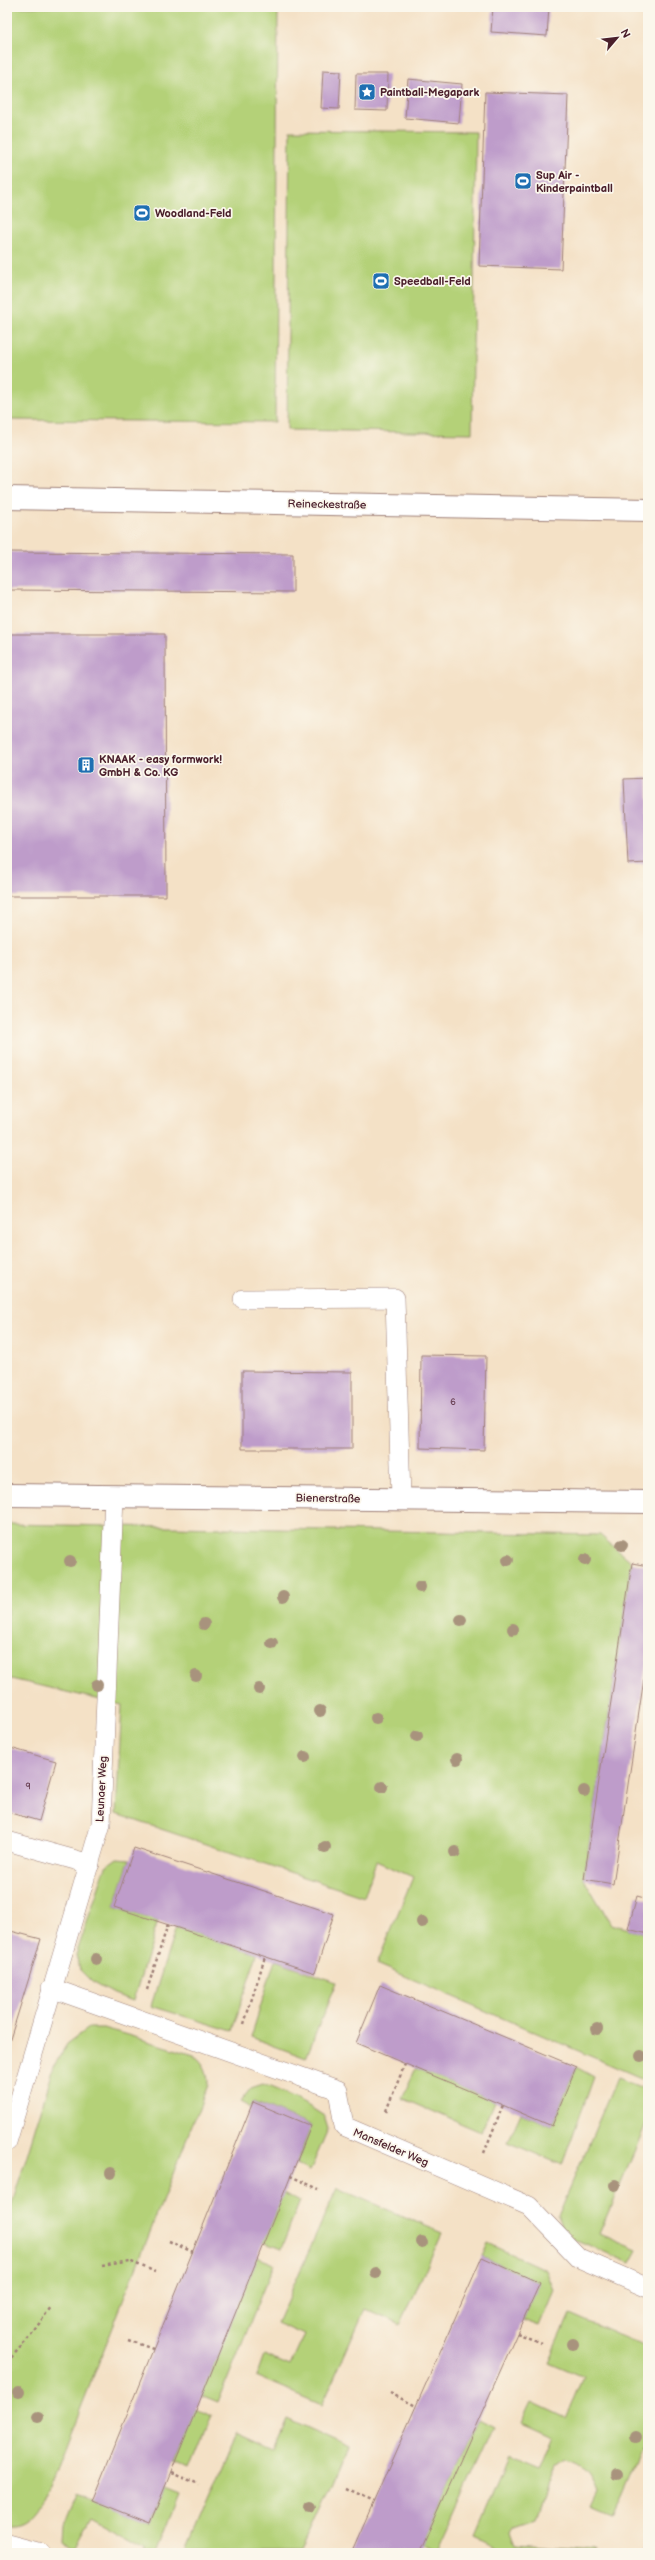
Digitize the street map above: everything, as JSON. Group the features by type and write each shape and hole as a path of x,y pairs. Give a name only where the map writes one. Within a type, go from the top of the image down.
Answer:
{"street":[{"name":"Reineckestraße","path":"7,498 648,510"},
{"name":"Bienerstraße","path":"7,1495 648,1502"}],"lane":[{"path":"242,1299 395,1298 401,1499"},
{"name":"Leunaer Weg","path":"7,2142 51,1988 90,1864 100,1824 114,1496"},
{"path":"7,1840 90,1864"},
{"name":"Mansfelder Weg","path":"51,1988 338,2090 344,2126 529,2206 579,2258 647,2285"},
{"path":"7,2544 41,2553"}],"path":[{"path":"137,2019 168,1924"},
{"path":"234,2053 265,1957"},
{"path":"375,2140 405,2064"},
{"path":"473,2182 503,2105"},
{"path":"290,2176 318,2189"},
{"path":"169,2241 192,2252"},
{"path":"102,2266 129,2261 156,2272"},
{"path":"7,2362 28,2339 51,2307"},
{"path":"517,2333 541,2343"},
{"path":"128,2340 153,2349"},
{"path":"390,2393 416,2406"},
{"path":"170,2473 199,2484"},
{"path":"346,2489 374,2502"}],"green space":[{"name":"Woodland-Feld","path":"7,7 278,7 275,422 7,420"},
{"name":"Speedball-Feld","path":"290,130 476,132 472,433 287,430"},
{"path":"7,1524 600,1535 632,1563 584,1879 611,1924 648,1934 648,2081 377,1964 413,1877 376,1861 364,1897 116,1814 122,1705 7,1678"},
{"path":"117,1858 130,1859 114,1907 158,1921 133,2001 114,1994 92,1982 80,1970 76,1955 106,1866"},
{"path":"176,1927 257,1954 232,2031 151,2006"},
{"path":"275,1960 336,1982 306,2058 251,2037"},
{"path":"89,2028 104,2028 194,2055 205,2068 208,2085 45,2499 38,2510 25,2522 7,2525 7,2220 55,2064 67,2044"},
{"path":"576,2067 594,2077 562,2165 508,2142 521,2113 552,2126"},
{"path":"416,2068 494,2101 481,2132 402,2098"},
{"path":"617,2078 648,2090 648,2119 599,2234 637,2250 630,2263 565,2235 558,2216"},
{"path":"263,2084 296,2098 324,2116 328,2129 310,2171 296,2164 311,2126 254,2102 251,2108 240,2102 251,2088"},
{"path":"337,2188 442,2233 400,2325 365,2309 322,2405 256,2377 264,2355 290,2366 304,2335 277,2323"},
{"path":"283,2193 300,2201 281,2249 263,2242"},
{"path":"488,2243 546,2270 554,2290 539,2326 523,2320 539,2283 482,2257"},
{"path":"257,2257 274,2264 218,2403 201,2396"},
{"path":"570,2314 648,2348 648,2432 612,2515 591,2506 598,2491 593,2480 583,2468 573,2462 567,2461 553,2468 535,2519 515,2526 512,2531 517,2544 596,2550 595,2553 513,2553 475,2535 508,2458 539,2471 553,2437 522,2423 532,2402 566,2418 584,2377 549,2362"},
{"path":"196,2408 212,2415 190,2470 175,2463"},
{"path":"287,2419 347,2447 300,2553 185,2553 237,2431 274,2448"},
{"path":"479,2420 494,2428 437,2553 421,2547"},
{"path":"164,2489 179,2495 156,2553 144,2553 145,2549 91,2519 74,2549 63,2539 64,2524 77,2494 150,2524"}],"building":[{"path":"493,7 549,7 547,36 491,32"},
{"path":"323,70 341,71 339,109 321,108"},
{"path":"356,74 388,74 387,111 355,110"},
{"path":"408,79 462,84 459,123 405,118"},
{"name":"Sup Air - Kinderpaintball","path":"485,92 568,95 561,269 479,266"},
{"path":"7,552 293,554 293,592 7,590"},
{"name":"KNAAK - easy formwork! GmbH & Co. KG","path":"7,634 165,634 166,896 7,896"},
{"path":"648,778 648,863 628,864 624,779"},
{"path":"421,1355 486,1356 484,1450 420,1448"},
{"path":"242,1371 352,1372 352,1449 242,1449"},
{"path":"632,1563 648,1566 648,1652 613,1884 584,1879"},
{"path":"7,1747 56,1761 39,1821 7,1812"},
{"path":"134,1848 334,1914 315,1973 114,1907"},
{"path":"637,1896 648,1899 648,1934 628,1929"},
{"path":"7,1930 41,1939 7,2049"},
{"path":"380,1985 576,2067 552,2126 356,2043"},
{"path":"253,2102 311,2126 150,2524 92,2501"},
{"path":"482,2257 540,2283 419,2553 351,2553"},
{"path":"648,2541 648,2553 642,2553"}],"place":[{"name":"Paintball-Megapark","path":"367,92"},
{"name":"Sup Air - Kinderpaintball","path":"523,181"},
{"name":"Woodland-Feld","path":"142,213"},
{"name":"Speedball-Feld","path":"381,281"},
{"name":"KNAAK - easy formwork! GmbH & Co. KG","path":"86,765"}]}
